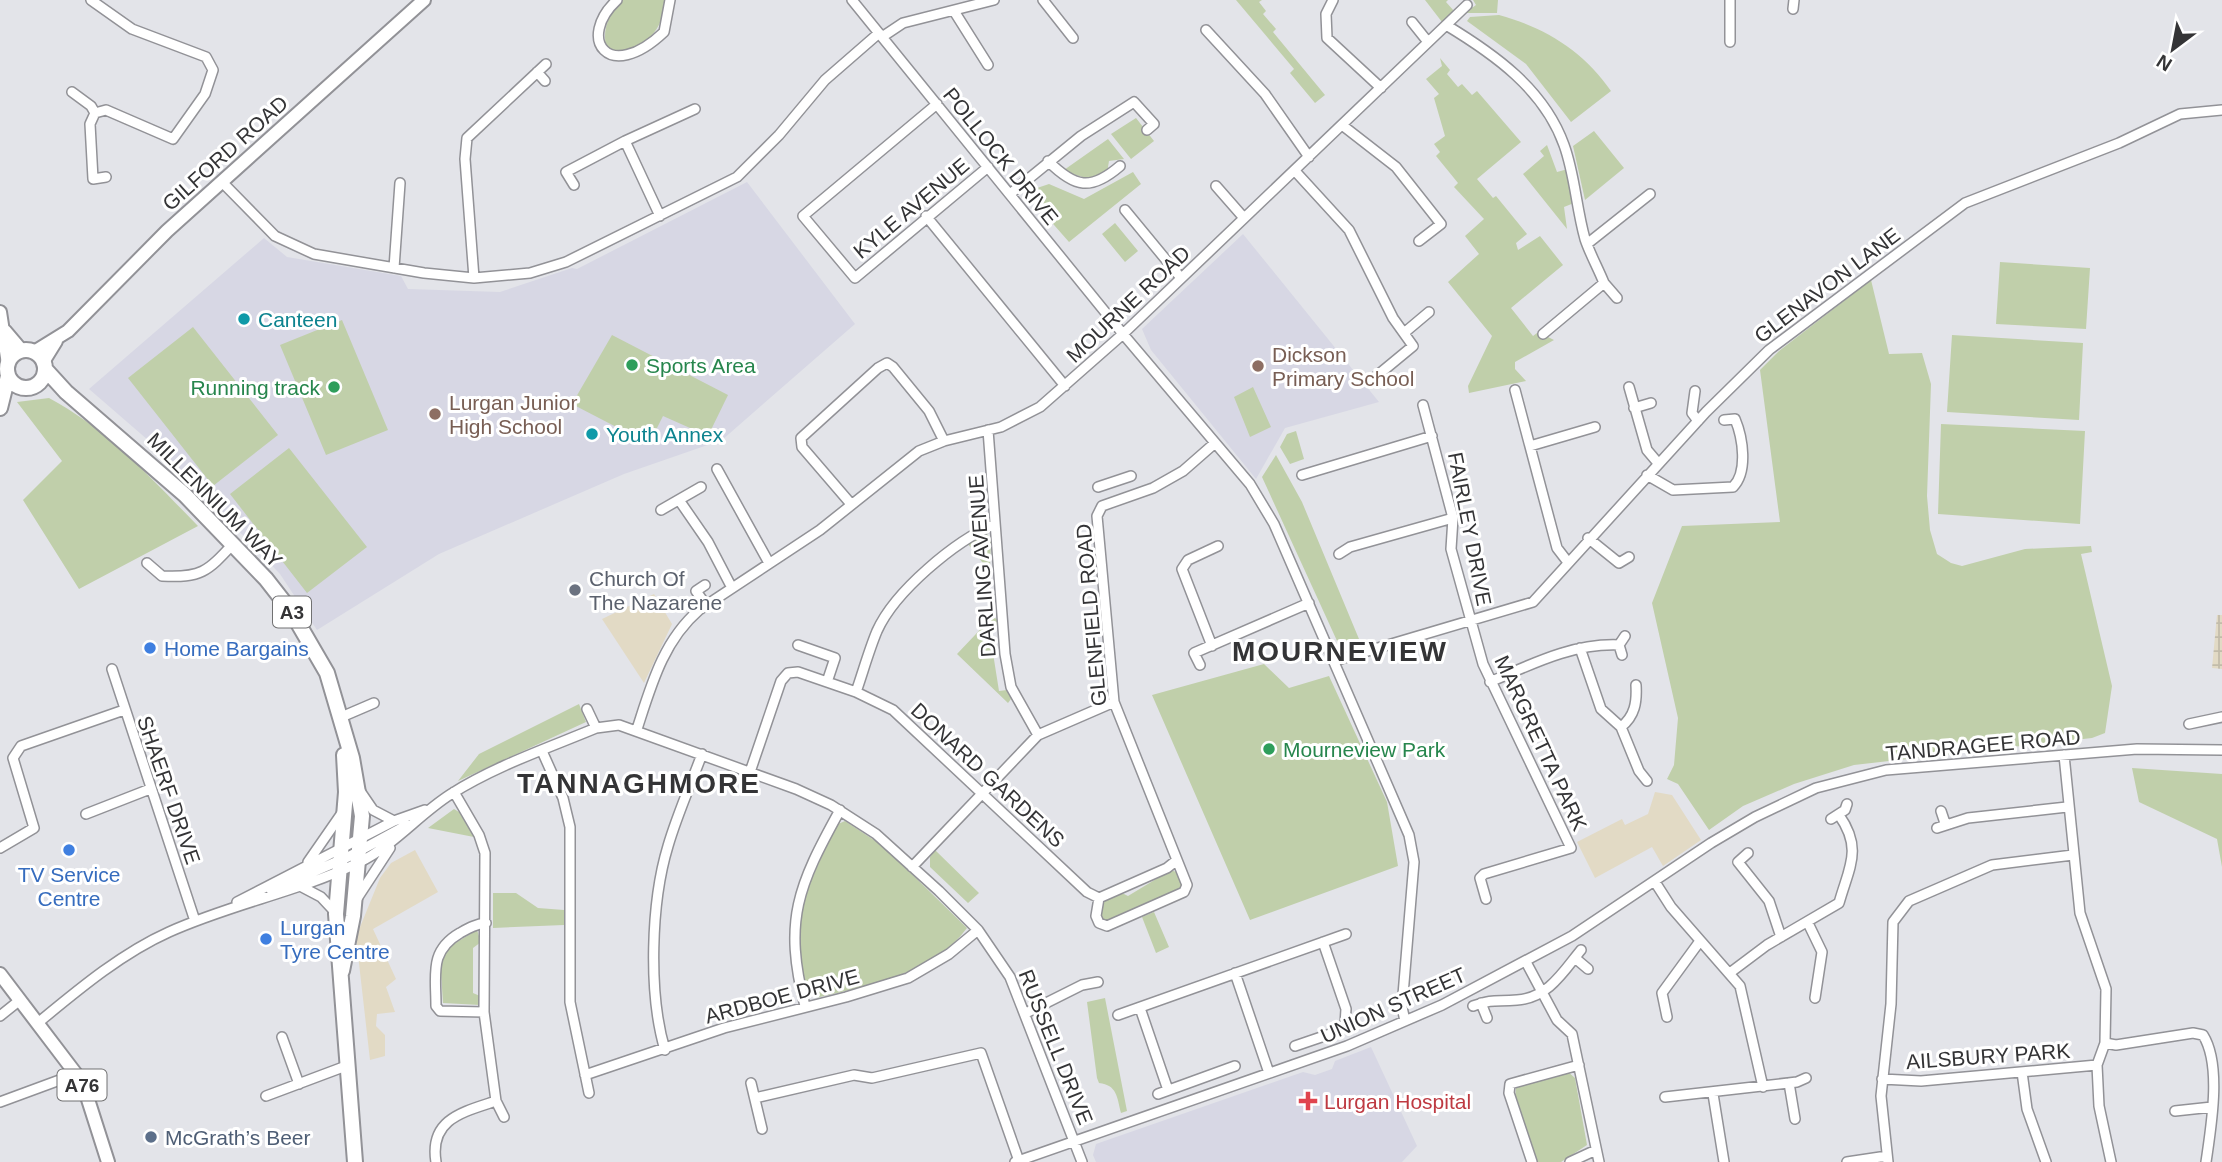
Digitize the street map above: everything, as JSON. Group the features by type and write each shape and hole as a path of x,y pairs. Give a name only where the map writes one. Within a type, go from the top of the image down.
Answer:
{"highway":[{"path":"14,355 36,359 38,384 23,388 1,407 8,370 14,355"},
{"name":"MILLENNIUM WAY","path":"36,359 66,392 144,457 266,579 310,641 327,673 359,790 350,856 335,914 355,1162"},
{"path":"8,370 14,384 23,388"},
{"name":"MILLENNIUM WAY","path":"38,384 66,392"},
{"name":"MILLENNIUM WAY","path":"341,968 354,903 345,808 344,733"},
{"path":"341,968 350,856 352,758"}],"main road":[{"name":"GILFORD ROAD","path":"36,359 222,182 424,0"},
{"path":"0,312 5,331 8,370"},
{"path":"5,331 36,359"},
{"name":"A76","path":"0,974 76,1074 85,1090 108,1161"}],"street":[{"path":"91,0 132,29 206,57 213,70 205,94 173,139 106,110 95,113"},
{"path":"617,0 608,8 600,35 601,47 608,55 619,58 636,53 664,32 670,0"},
{"name":"POLLOCK DRIVE","path":"852,0 1261,501 1309,603 1402,817 1415,862 1402,1007 1405,1021"},
{"path":"222,182 275,236 295,247 394,268 474,278 530,273 556,265 660,216 747,170 825,80 881,35 903,23 994,0"},
{"path":"1043,0 1073,38"},
{"path":"1333,0 1326,14 1327,38 1381,88"},
{"path":"1730,0 1730,42"},
{"name":"MOURNE ROAD","path":"637,729 671,642 687,620 820,530 903,461 944,440 1001,427 1041,407 1123,334 1467,5"},
{"path":"954,11 988,65"},
{"path":"1412,22 1428,42"},
{"path":"1446,25 1507,66 1546,112 1563,143 1587,244 1604,283 1617,298"},
{"path":"1206,30 1265,94 1309,157"},
{"path":"474,278 465,159 467,138 546,64"},
{"path":"537,72 545,81"},
{"path":"72,92 91,106 95,113"},
{"path":"1010,194 1048,161 1135,102 1154,124 1147,130"},
{"name":"KYLE AVENUE","path":"937,104 803,216 855,278 926,216 988,167"},
{"path":"574,185 566,172 695,109"},
{"name":"GLENAVON LANE","path":"1470,620 1530,603 1547,589 1588,538 1769,350 1965,204 2119,143 2180,114 2222,110"},
{"path":"95,113 90,124 93,178 106,177"},
{"path":"1342,125 1396,167 1441,224 1419,241"},
{"path":"625,141 660,216"},
{"path":"1048,161 1063,176 1084,184 1103,180 1120,166"},
{"path":"1295,171 1349,230 1413,346 1373,379"},
{"path":"394,268 400,183"},
{"path":"1216,186 1244,218"},
{"path":"1587,244 1650,194"},
{"path":"1125,211 1181,278"},
{"path":"926,216 1065,386"},
{"path":"1543,334 1604,283"},
{"path":"1404,334 1429,312"},
{"path":"851,503 802,447 801,438 878,368 887,363 893,367 929,411 944,440"},
{"path":"1629,387 1647,450 1658,463"},
{"path":"1515,390 1558,548 1567,561"},
{"path":"1695,391 1692,413 1698,421"},
{"path":"1634,408 1651,403"},
{"name":"FAIRLEY DRIVE","path":"1423,405 1453,518 1451,548 1470,620"},
{"path":"1647,475 1673,490 1733,487 1742,474 1739,428 1735,419 1724,420"},
{"path":"1531,446 1595,427"},
{"name":"DARLING AVENUE","path":"988,430 1007,667 1021,710 1038,735"},
{"path":"1302,475 1432,436"},
{"name":"GLENFIELD ROAD","path":"1099,898 1096,916 1099,923 1107,926 1184,892 1187,885 1114,702 1097,516 1102,506 1153,488 1183,471 1215,443"},
{"path":"717,469 769,563"},
{"path":"1098,487 1131,476"},
{"path":"1118,481 1124,497"},
{"path":"662,510 701,487"},
{"path":"679,500 708,542 732,588"},
{"path":"1339,554 1350,547 1453,518"},
{"path":"856,692 877,631 893,606 926,572 976,532 995,524"},
{"path":"1588,538 1619,563 1629,557"},
{"path":"147,563 162,576 196,575 205,572 233,544"},
{"path":"1212,646 1182,569 1188,561 1218,546"},
{"path":"705,585 696,591 706,605"},
{"path":"1200,665 1194,653 1309,603"},
{"path":"1334,661 1470,620"},
{"name":"MARGRETTA PARK","path":"1470,620 1490,682 1571,848 1484,874 1480,878 1486,899"},
{"path":"1490,682 1595,644 1620,650 1625,636"},
{"path":"798,645 835,659 827,682"},
{"path":"1580,648 1601,709 1621,727 1639,771 1647,781"},
{"name":"SHAERF DRIVE","path":"112,669 195,921"},
{"name":"DONARD GARDENS","path":"750,772 781,681 788,673 798,672 856,692 893,710 1087,892 1099,898"},
{"path":"1621,727 1629,721 1636,705 1636,685"},
{"path":"912,867 1038,735 1114,702"},
{"path":"340,718 374,703"},
{"path":"587,709 596,728"},
{"path":"0,848 34,828 13,758 15,751 124,710"},
{"path":"2189,724 2222,717"},
{"name":"RUSSELL DRIVE","path":"430,808 454,792 542,751 596,728 619,725 637,729 796,789 840,810 876,834 912,867 978,930 1000,959 1026,1013 1082,1162"},
{"name":"TANDRAGEE ROAD","path":"1755,817 1816,788 1886,770 2127,750 2222,750"},
{"path":"542,751 563,798 570,827 570,1002 589,1093"},
{"path":"665,1049 659,1030 655,979 661,873 702,754"},
{"path":"2064,755 2067,807 2080,913 2106,989 2105,1043 2098,1065 2099,1106 2111,1162"},
{"path":"86,814 150,789"},
{"path":"359,790 373,810 394,821"},
{"path":"454,792 479,835 485,853 484,1012 496,1101 504,1117"},
{"path":"1731,972 1781,937 1839,903 1854,851 1852,832 1835,817 1847,804"},
{"path":"1941,811 1941,826 1968,818 2067,807"},
{"path":"305,867 345,808"},
{"path":"249,896 260,895 350,856 394,821 430,808"},
{"path":"354,903 393,843 430,808"},
{"path":"805,1006 797,972 794,915 804,881 840,810"},
{"path":"217,912 302,887 350,856 421,817"},
{"name":"UNION STREET","path":"1017,1161 1347,1046 1405,1021 1526,962 1755,817"},
{"path":"39,1022 131,953 305,867 393,843"},
{"path":"1748,853 1738,862 1769,901 1781,937"},
{"path":"1847,1162 1887,1159 1882,1079 1891,1003 1893,922 1901,908 1909,901 1992,865 2073,855"},
{"path":"1099,898 1167,868 1177,860"},
{"path":"1655,882 1671,907 1731,972 1740,986 1763,1087"},
{"path":"302,887 321,897 335,914"},
{"path":"484,1012 440,1010 436,1006 436,968 438,951 450,939 478,923 486,923"},
{"path":"1808,923 1822,952 1815,998"},
{"name":"ARDBOE DRIVE","path":"585,1075 724,1028 908,978 949,954 978,930"},
{"path":"1118,1015 1346,934"},
{"path":"1667,1017 1662,993 1700,941"},
{"path":"1295,1046 1336,1032 1345,1025 1346,1009 1323,942"},
{"path":"1487,1018 1477,1005 1499,998 1524,999 1543,992 1560,979 1578,954 1588,969"},
{"path":"1526,962 1557,1020 1572,1034 1599,1162"},
{"path":"1235,974 1269,1073"},
{"path":"1026,1013 1082,985 1098,982"},
{"path":"0,1016 20,1000"},
{"path":"1140,1008 1168,1090"},
{"path":"2105,1043 2116,1045 2193,1032 2203,1035 2211,1049 2212,1107 2206,1162"},
{"path":"282,1037 299,1084"},
{"path":"755,1098 854,1075 872,1078 981,1053 1017,1161"},
{"path":"1532,1162 1509,1093 1510,1084 1579,1065"},
{"name":"AILSBURY PARK","path":"1882,1079 1921,1081 2098,1065"},
{"path":"266,1096 346,1066"},
{"path":"1158,1094 1235,1066"},
{"path":"2022,1072 2026,1110 2046,1162"},
{"path":"0,1102 76,1074"},
{"path":"1665,1097 1713,1094 1806,1078"},
{"path":"751,1083 762,1129"},
{"path":"1789,1083 1795,1119"},
{"path":"1713,1094 1724,1162"},
{"path":"436,1162 434,1144 441,1129 460,1113 496,1101"},
{"path":"2175,1111 2212,1107"},
{"path":"1570,1162 1596,1150"}],"shaded area":[{"name":"Lurgan Junior High School","path":"747,182 855,324 722,440 624,474 439,554 317,630 280,574 171,460 89,389 264,238 287,257 401,276 408,289 500,292 572,268 577,269"},
{"name":"Dickson Primary School","path":"1243,234 1379,402 1285,428 1256,479 1151,350 1142,329"},
{"path":"654,594 672,624 644,683 602,619"},
{"path":"2217,615 2222,615 2222,669 2212,668"},
{"path":"1655,792 1672,795 1701,840 1663,866 1652,847 1595,878 1577,842 1622,819 1625,825 1648,814"},
{"path":"415,850 438,892 373,929 396,979 386,987 395,1012 377,1014 376,1026 385,1035 385,1056 370,1060 356,937 380,878 391,863"},
{"name":"Lurgan Hospital","path":"1371,1047 1417,1146 1402,1162 1096,1162 1093,1155 1096,1144 1303,1072 1315,1075 1332,1069 1335,1061"}],"green space":[{"path":"623,0 666,0 661,20 651,36 635,47 614,53 606,46 606,27 614,10"},
{"path":"1236,0 1262,0 1259,2 1266,11 1263,14 1276,29 1273,32 1325,95 1315,103 1290,73 1294,69"},
{"path":"1425,0 1448,0 1446,2 1454,11 1442,22"},
{"path":"1473,0 1498,0 1497,13 1465,13 1476,5"},
{"path":"1499,15 1548,34 1562,43 1588,64 1611,91 1571,122 1526,64 1467,21 1470,17"},
{"path":"1440,58 1450,70 1447,74 1458,87 1462,84 1472,95 1477,91 1521,142 1477,179 1493,198 1496,196 1527,234 1516,243 1518,250 1540,236 1563,265 1511,308 1533,336 1537,333 1542,339 1548,337 1554,340 1515,362 1515,369 1526,381 1469,393 1468,386 1492,336 1448,282 1479,254 1465,236 1484,219 1454,187 1458,183 1436,156 1440,152 1434,144 1445,136 1434,98 1439,94 1426,79 1442,66"},
{"path":"1136,118 1154,141 1131,159 1111,134"},
{"path":"1594,131 1624,168 1585,200 1573,146"},
{"path":"1108,139 1124,159 1109,161 1107,173 1086,178 1064,170"},
{"path":"1547,145 1557,172 1568,169 1574,203 1564,207 1567,229 1523,174 1544,156 1540,151"},
{"path":"1133,172 1141,184 1069,242 1025,192 1049,184 1084,199"},
{"path":"1115,223 1138,251 1125,262 1102,234"},
{"path":"2000,262 2090,268 2086,329 1996,324"},
{"path":"1871,280 1889,354 1922,353 1931,384 1927,496 1930,530 1937,554 1962,566 2025,549 2091,546 2092,552 2081,554 2112,686 2105,733 2092,738 1854,765 1794,784 1743,806 1709,830 1678,784 1667,779 1674,765 1678,718 1652,603 1682,526 1780,522 1760,370 1779,351"},
{"name":"Running track","path":"342,320 388,430 326,455 280,345"},
{"path":"193,327 278,435 213,486 128,378"},
{"name":"Sports Area","path":"612,335 728,395 708,436 663,416 649,444 572,404"},
{"path":"1952,335 2083,343 2079,420 1947,412"},
{"path":"1253,387 1271,427 1250,437 1234,397"},
{"path":"49,398 90,424 109,440 198,526 79,589 23,500 62,461 17,402"},
{"path":"1941,424 2085,431 2080,524 1938,514"},
{"path":"1296,431 1304,459 1290,464 1280,447 1287,434"},
{"path":"289,448 367,547 307,593 230,494"},
{"path":"1276,455 1302,502 1359,639 1338,643 1262,477"},
{"path":"979,534 987,534 991,539 990,566 986,567 968,544"},
{"path":"992,617 997,619 997,625 989,628 999,691 1007,690 1011,699 1008,703 957,654"},
{"name":"Mourneview Park","path":"1264,664 1289,688 1329,676 1387,802 1398,866 1250,920 1152,695"},
{"path":"579,704 586,722 458,781 479,754"},
{"path":"2132,768 2222,774 2222,867 2217,839 2139,802"},
{"path":"454,809 459,812 474,837 428,828"},
{"path":"845,821 883,846 967,928 937,957 918,967 878,982 816,998 807,984 803,970 799,940 800,922 803,905 815,873 838,824"},
{"path":"935,850 979,893 968,903 930,867 930,857"},
{"path":"1171,870 1179,873 1183,883 1181,889 1109,921 1103,920 1100,910 1104,900 1122,893 1128,896"},
{"path":"493,893 516,893 538,908 564,910 564,925 493,928"},
{"path":"1154,912 1169,947 1156,953 1142,917"},
{"path":"477,930 481,942 473,948 473,993 480,996 480,1005 443,1003 440,958 447,948"},
{"path":"1105,998 1127,1111 1121,1113 1113,1089 1099,1083 1097,1078 1087,1002"},
{"path":"1567,1071 1575,1078 1587,1145 1561,1162 1537,1162 1515,1097 1516,1088"}],"place":[{"name":"Canteen","path":"244,319"},
{"name":"Sports Area","path":"632,365"},
{"name":"Dickson Primary School","path":"1258,366"},
{"name":"Running track","path":"334,387"},
{"name":"Lurgan Junior High School","path":"435,414"},
{"name":"Youth Annex","path":"592,434"},
{"name":"Church Of The Nazarene","path":"575,590"},
{"name":"Home Bargains","path":"150,648"},
{"name":"Mourneview Park","path":"1269,749"},
{"name":"TV Service Centre","path":"69,850"},
{"name":"Lurgan Tyre Centre","path":"266,939"},
{"name":"Lurgan Hospital","path":"1308,1101"},
{"name":"McGrath’s Beer","path":"151,1137"}],"district":[{"name":"MOURNEVIEW","path":"1340,651"},
{"name":"TANNAGHMORE","path":"639,783"}]}
